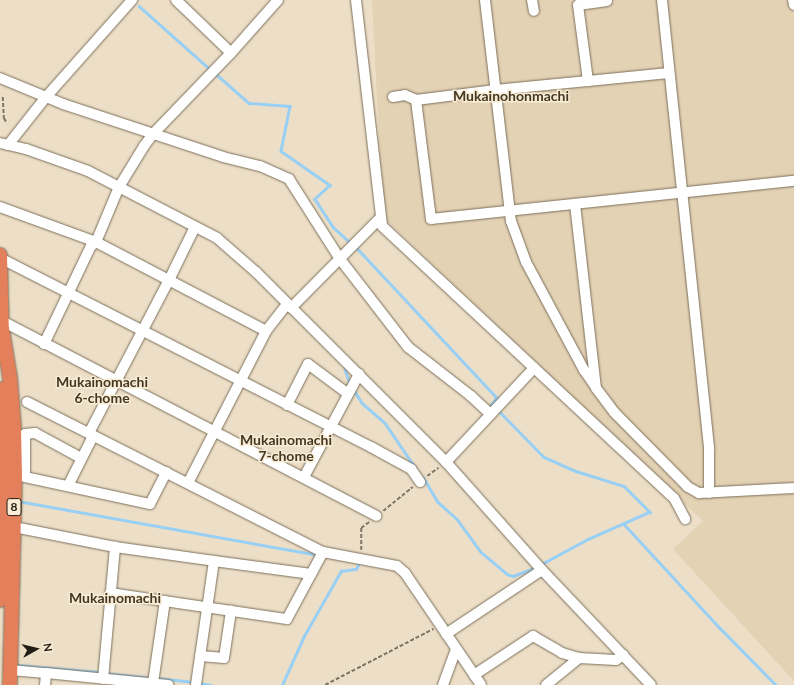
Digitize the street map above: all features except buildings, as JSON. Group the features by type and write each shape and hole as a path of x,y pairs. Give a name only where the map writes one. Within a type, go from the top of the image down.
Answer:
{"highway":[{"name":"8","path":"0,255 4,482 0,600"},
{"name":"8","path":"2,325 10,378 14,421 14,527 10,685"}],"street":[{"path":"132,0 4,144 57,159 88,171 217,238 256,272 446,462 542,570 652,685"},
{"path":"176,0 232,53"},
{"path":"44,344 91,246 96,242 120,187 153,134 232,53 278,0"},
{"path":"356,0 382,226 674,498 685,519"},
{"path":"485,0 510,212 518,242 526,262 584,370 614,412 688,486 700,493 794,488"},
{"path":"532,0 534,11"},
{"path":"662,0 709,450 709,493"},
{"path":"793,0 794,6"},
{"path":"588,80 578,4 583,2 607,1"},
{"path":"393,97 405,95 416,100 588,80 669,73"},
{"path":"0,78 46,97 223,157 260,166 289,179 340,259 408,347 471,396 490,414"},
{"path":"416,100 431,219 682,194 794,181"},
{"path":"574,204 596,388"},
{"path":"0,207 96,242 266,331"},
{"path":"188,483 266,331 289,306 340,259 381,217"},
{"path":"68,486 116,382 195,227"},
{"path":"0,258 410,469 420,482"},
{"path":"2,325 44,344 304,477 376,516"},
{"path":"287,405 308,364 347,393"},
{"path":"446,462 534,368"},
{"path":"304,477 347,393 359,374"},
{"path":"27,402 323,552 397,566 405,573 481,685"},
{"path":"81,458 35,433 25,434 25,477 150,504 166,472"},
{"path":"14,527 115,547 311,574"},
{"path":"98,681 115,547"},
{"path":"110,593 287,619 323,552"},
{"path":"196,682 214,561"},
{"path":"443,630 542,570"},
{"path":"153,680 165,601"},
{"path":"200,656 224,658 231,611"},
{"path":"474,675 533,636 562,653 580,658 616,660 623,655"},
{"path":"442,685 456,649"},
{"path":"547,685 580,658"},
{"path":"10,670 46,673 98,681 153,680 168,685"},
{"path":"45,685 46,673"}],"path":[{"path":"3,97 4,118 7,123"},
{"path":"361,558 361,528 446,462"},
{"path":"325,685 421,634 443,630"}],"shaded area":[{"path":"372,0 794,0 794,681 673,549 703,521 383,217"}],"waterway":[{"path":"139,6 212,71"},
{"path":"216,74 249,103 290,106 281,151 330,185 315,199 333,227 351,243"},
{"path":"355,246 497,398 492,404 494,406"},
{"path":"345,369 350,384"},
{"path":"354,390 362,403 385,423 415,467"},
{"path":"498,410 544,457 576,471 624,486 650,512 589,539 541,565"},
{"path":"423,477 438,502 457,519 481,552 507,574 513,576 536,567"},
{"path":"18,501 318,555"},
{"path":"624,524 720,628 776,685"},
{"path":"282,685 304,636 341,571 356,569 359,563"},
{"path":"17,667 17,665 100,672"},
{"path":"105,673 152,678"},
{"path":"157,678 194,682"},
{"path":"199,683 211,685"}],"district":[{"name":"Mukainohonmachi","path":"511,96"},
{"name":"Mukainomachi 6-chome","path":"102,390"},
{"name":"Mukainomachi 7-chome","path":"286,448"},
{"name":"Mukainomachi","path":"115,598"}]}
